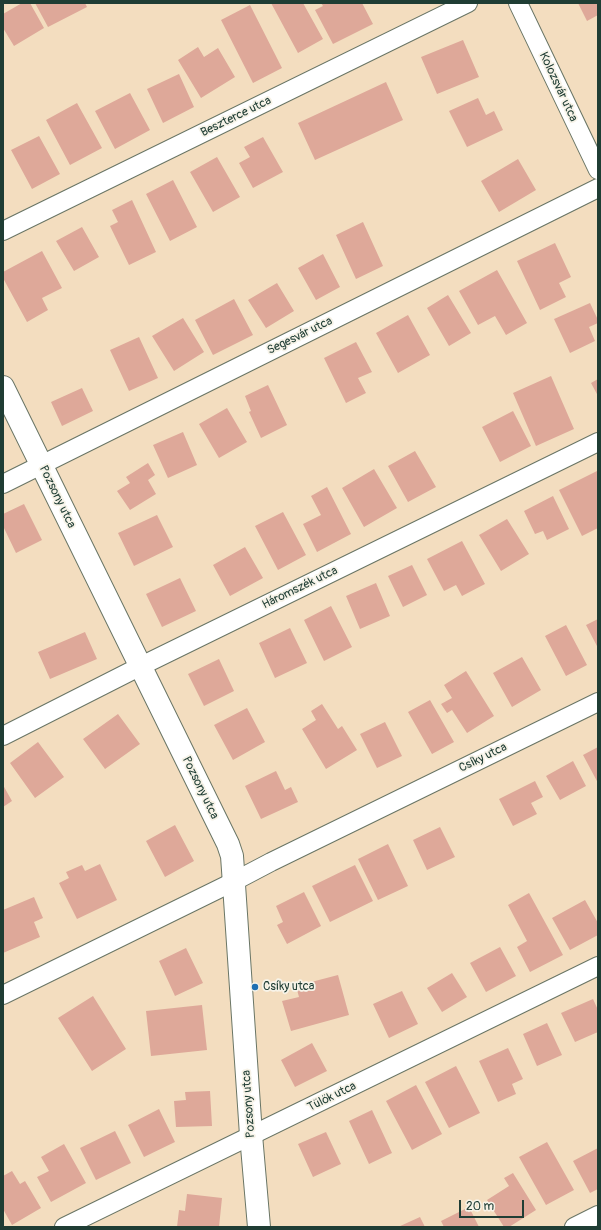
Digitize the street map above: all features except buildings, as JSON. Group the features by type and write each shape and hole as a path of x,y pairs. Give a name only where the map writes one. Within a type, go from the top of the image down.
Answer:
{"street":[{"name":"Beszterce utca","path":"3,231 468,3"},
{"name":"Kolozsvár utca","path":"518,3 598,170"},
{"name":"Segesvár utca","path":"3,484 598,188"},
{"name":"Pozsony utca","path":"3,387 228,844 232,856 251,1135 259,1227"},
{"name":"Háromszék utca","path":"3,736 140,666 598,442"},
{"name":"Csíky utca","path":"3,995 598,702"},
{"name":"Tülök utca","path":"64,1227 598,966"},
{"path":"574,1227 598,1215"}],"place":[{"name":"Csíky utca","path":"255,987"}]}
